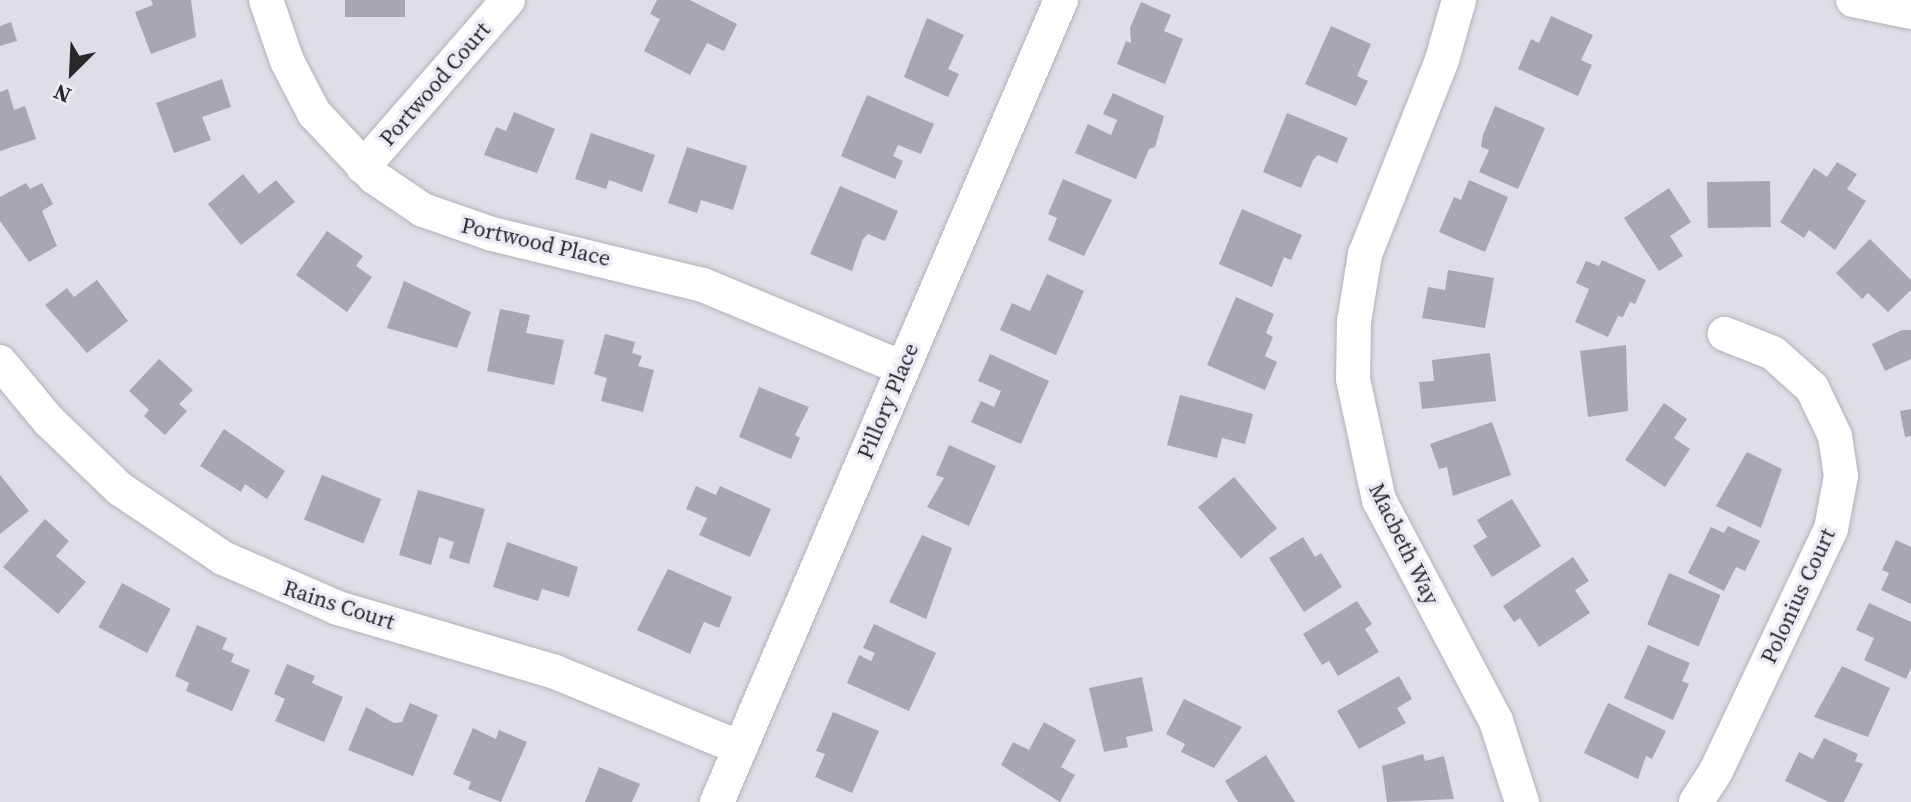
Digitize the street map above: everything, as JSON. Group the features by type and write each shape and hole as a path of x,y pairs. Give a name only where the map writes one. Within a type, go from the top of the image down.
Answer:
{"street":[{"name":"Portwood Place","path":"266,0 287,61 314,113 363,167 450,222 703,285 902,368"},
{"name":"Portwood Court","path":"363,167 508,0"},
{"name":"Pillory Place","path":"717,802 1061,0"},
{"name":"Macbeth Way","path":"1459,0 1442,60 1365,254 1353,336 1353,379 1379,500 1496,721 1522,802"},
{"path":"1853,0 1911,12"},
{"name":"Polonius Court","path":"1696,802 1716,771 1831,529 1841,476 1835,436 1812,388 1773,353 1725,334"},
{"name":"Rains Court","path":"0,362 49,421 120,489 223,558 338,608 555,672 740,748"}],"building":[{"path":"151,0 191,0 196,37 151,54 135,12 153,5"},
{"path":"345,0 405,0 405,17 345,17"},
{"path":"657,0 690,0 737,24 724,51 707,43 690,75 644,51 660,19 650,14"},
{"path":"1141,2 1171,15 1164,31 1183,39 1165,84 1117,64 1126,41 1131,43 1130,28"},
{"path":"1551,16 1593,35 1581,60 1592,65 1578,96 1518,69 1531,39 1539,43"},
{"path":"927,18 964,35 948,69 959,74 948,97 904,77"},
{"path":"11,22 17,41 0,46 0,26"},
{"path":"1331,26 1371,44 1357,76 1368,81 1356,106 1305,84"},
{"path":"222,79 231,107 202,117 211,140 174,153 156,103"},
{"path":"8,89 14,110 25,106 36,139 0,151 0,92"},
{"path":"1113,93 1164,116 1155,147 1149,149 1136,179 1075,153 1088,124 1111,135 1117,120 1103,114"},
{"path":"867,95 934,124 921,154 898,145 893,156 903,161 895,179 841,156"},
{"path":"1495,106 1545,128 1518,189 1479,172 1489,150 1481,147 1483,135"},
{"path":"514,112 555,129 537,173 484,155 496,127 506,131"},
{"path":"1287,113 1348,138 1337,163 1318,155 1313,160 1301,188 1263,172"},
{"path":"591,133 655,155 642,192 609,180 606,189 575,179"},
{"path":"687,147 747,166 733,210 701,200 697,213 668,203"},
{"path":"1837,162 1857,174 1847,189 1866,201 1835,250 1809,230 1804,238 1780,222 1814,168 1827,177"},
{"path":"243,174 259,194 276,180 295,202 241,245 208,204"},
{"path":"1063,179 1112,200 1084,256 1048,240 1057,218 1048,214"},
{"path":"1469,180 1508,197 1485,252 1439,232 1454,197 1461,200"},
{"path":"1770,181 1771,227 1708,228 1707,182"},
{"path":"26,183 30,189 42,183 53,204 42,211 57,246 29,262 0,221 0,197"},
{"path":"840,186 898,211 885,241 868,234 863,239 852,271 810,254"},
{"path":"1669,188 1691,222 1670,236 1683,256 1659,271 1624,218"},
{"path":"1242,209 1302,235 1291,260 1284,257 1272,287 1219,264"},
{"path":"327,231 363,256 356,266 372,277 347,312 296,275"},
{"path":"1870,239 1911,280 1911,290 1888,312 1868,293 1862,299 1836,273"},
{"path":"1602,260 1646,280 1635,304 1630,302 1623,317 1618,316 1608,337 1575,322 1589,289 1576,283 1586,261 1599,266"},
{"path":"1448,270 1494,278 1485,328 1422,318 1428,287 1445,290"},
{"path":"1047,274 1084,291 1056,355 1000,330 1012,303 1030,311"},
{"path":"97,280 128,321 87,353 45,305 67,288 74,297"},
{"path":"404,281 471,312 457,348 387,328"},
{"path":"1236,297 1274,314 1266,333 1273,337 1265,356 1277,362 1265,390 1207,365"},
{"path":"500,309 530,315 526,333 564,340 554,385 487,371"},
{"path":"1902,330 1911,330 1911,359 1885,371 1872,344"},
{"path":"605,334 635,342 632,353 642,356 638,366 654,370 643,412 601,401 607,378 594,374"},
{"path":"1626,345 1628,411 1588,417 1580,351"},
{"path":"1490,353 1496,401 1422,409 1419,382 1434,381 1432,360"},
{"path":"990,354 1049,381 1021,444 971,422 981,401 994,407 1001,391 978,381"},
{"path":"159,359 193,390 179,404 187,411 165,435 144,416 149,410 129,391"},
{"path":"759,387 809,407 795,435 800,438 791,459 739,437"},
{"path":"1180,395 1253,414 1245,444 1222,438 1217,458 1167,445"},
{"path":"1664,403 1687,419 1674,438 1690,449 1665,487 1625,460"},
{"path":"1911,409 1911,436 1905,437 1900,411"},
{"path":"1492,422 1511,475 1453,496 1447,467 1439,469 1430,444"},
{"path":"224,429 285,471 267,499 245,484 241,492 200,466"},
{"path":"949,445 996,466 969,526 927,507 944,478 936,475"},
{"path":"1747,452 1782,469 1761,528 1716,506"},
{"path":"0,475 29,511 0,534"},
{"path":"322,475 381,499 363,543 304,520"},
{"path":"1234,477 1277,528 1241,559 1198,507"},
{"path":"696,486 716,495 720,486 771,509 750,557 699,535 707,518 686,509"},
{"path":"418,490 485,509 469,564 449,558 454,542 439,537 431,565 399,555"},
{"path":"1512,499 1541,546 1492,577 1473,546 1487,537 1477,520"},
{"path":"45,519 69,541 56,556 86,582 58,614 3,567"},
{"path":"1728,526 1760,541 1745,571 1736,567 1724,591 1688,573 1711,527 1724,533"},
{"path":"922,535 952,548 926,619 889,602"},
{"path":"1303,537 1315,557 1321,553 1342,587 1304,612 1269,558"},
{"path":"1896,540 1911,547 1911,604 1881,590 1889,573 1882,570"},
{"path":"507,542 578,567 569,597 542,589 538,601 493,587"},
{"path":"1573,557 1589,581 1575,590 1590,613 1539,647 1520,618 1514,622 1503,606"},
{"path":"668,569 732,597 719,628 704,622 690,654 637,630"},
{"path":"1669,573 1721,595 1699,646 1647,625"},
{"path":"122,583 171,609 147,653 99,627"},
{"path":"1357,601 1372,624 1365,629 1379,652 1338,676 1329,661 1322,665 1303,634"},
{"path":"1869,603 1911,622 1911,668 1906,679 1864,660 1874,638 1856,630"},
{"path":"874,624 936,653 909,711 847,683 859,655 871,661 875,653 863,648"},
{"path":"197,625 227,638 222,649 234,654 231,662 250,670 232,711 186,691 189,683 175,676"},
{"path":"1648,645 1690,663 1682,681 1689,684 1673,720 1624,698"},
{"path":"287,664 315,676 312,683 343,697 324,742 275,721 285,699 274,694"},
{"path":"1842,666 1890,688 1868,737 1814,717"},
{"path":"1399,676 1412,699 1397,708 1406,723 1359,749 1337,711"},
{"path":"1142,677 1153,731 1126,737 1128,747 1104,752 1089,688"},
{"path":"1184,699 1242,727 1214,768 1181,752 1185,744 1166,734"},
{"path":"410,703 438,715 413,776 348,750 366,707 394,723 402,722"},
{"path":"1608,703 1666,731 1652,759 1646,756 1638,779 1584,753"},
{"path":"833,712 879,731 852,793 815,777 825,754 816,751"},
{"path":"1044,722 1076,740 1061,767 1075,775 1060,802 1001,765 1013,742 1029,750"},
{"path":"473,728 496,739 499,730 527,742 501,802 468,789 471,782 453,774"},
{"path":"1824,738 1858,754 1855,761 1863,764 1844,802 1829,802 1785,781 1799,752 1813,759"},
{"path":"1423,754 1425,761 1444,756 1454,799 1387,802 1382,766"},
{"path":"1266,755 1295,802 1238,802 1225,781"},
{"path":"599,767 640,784 632,802 585,802"}]}
